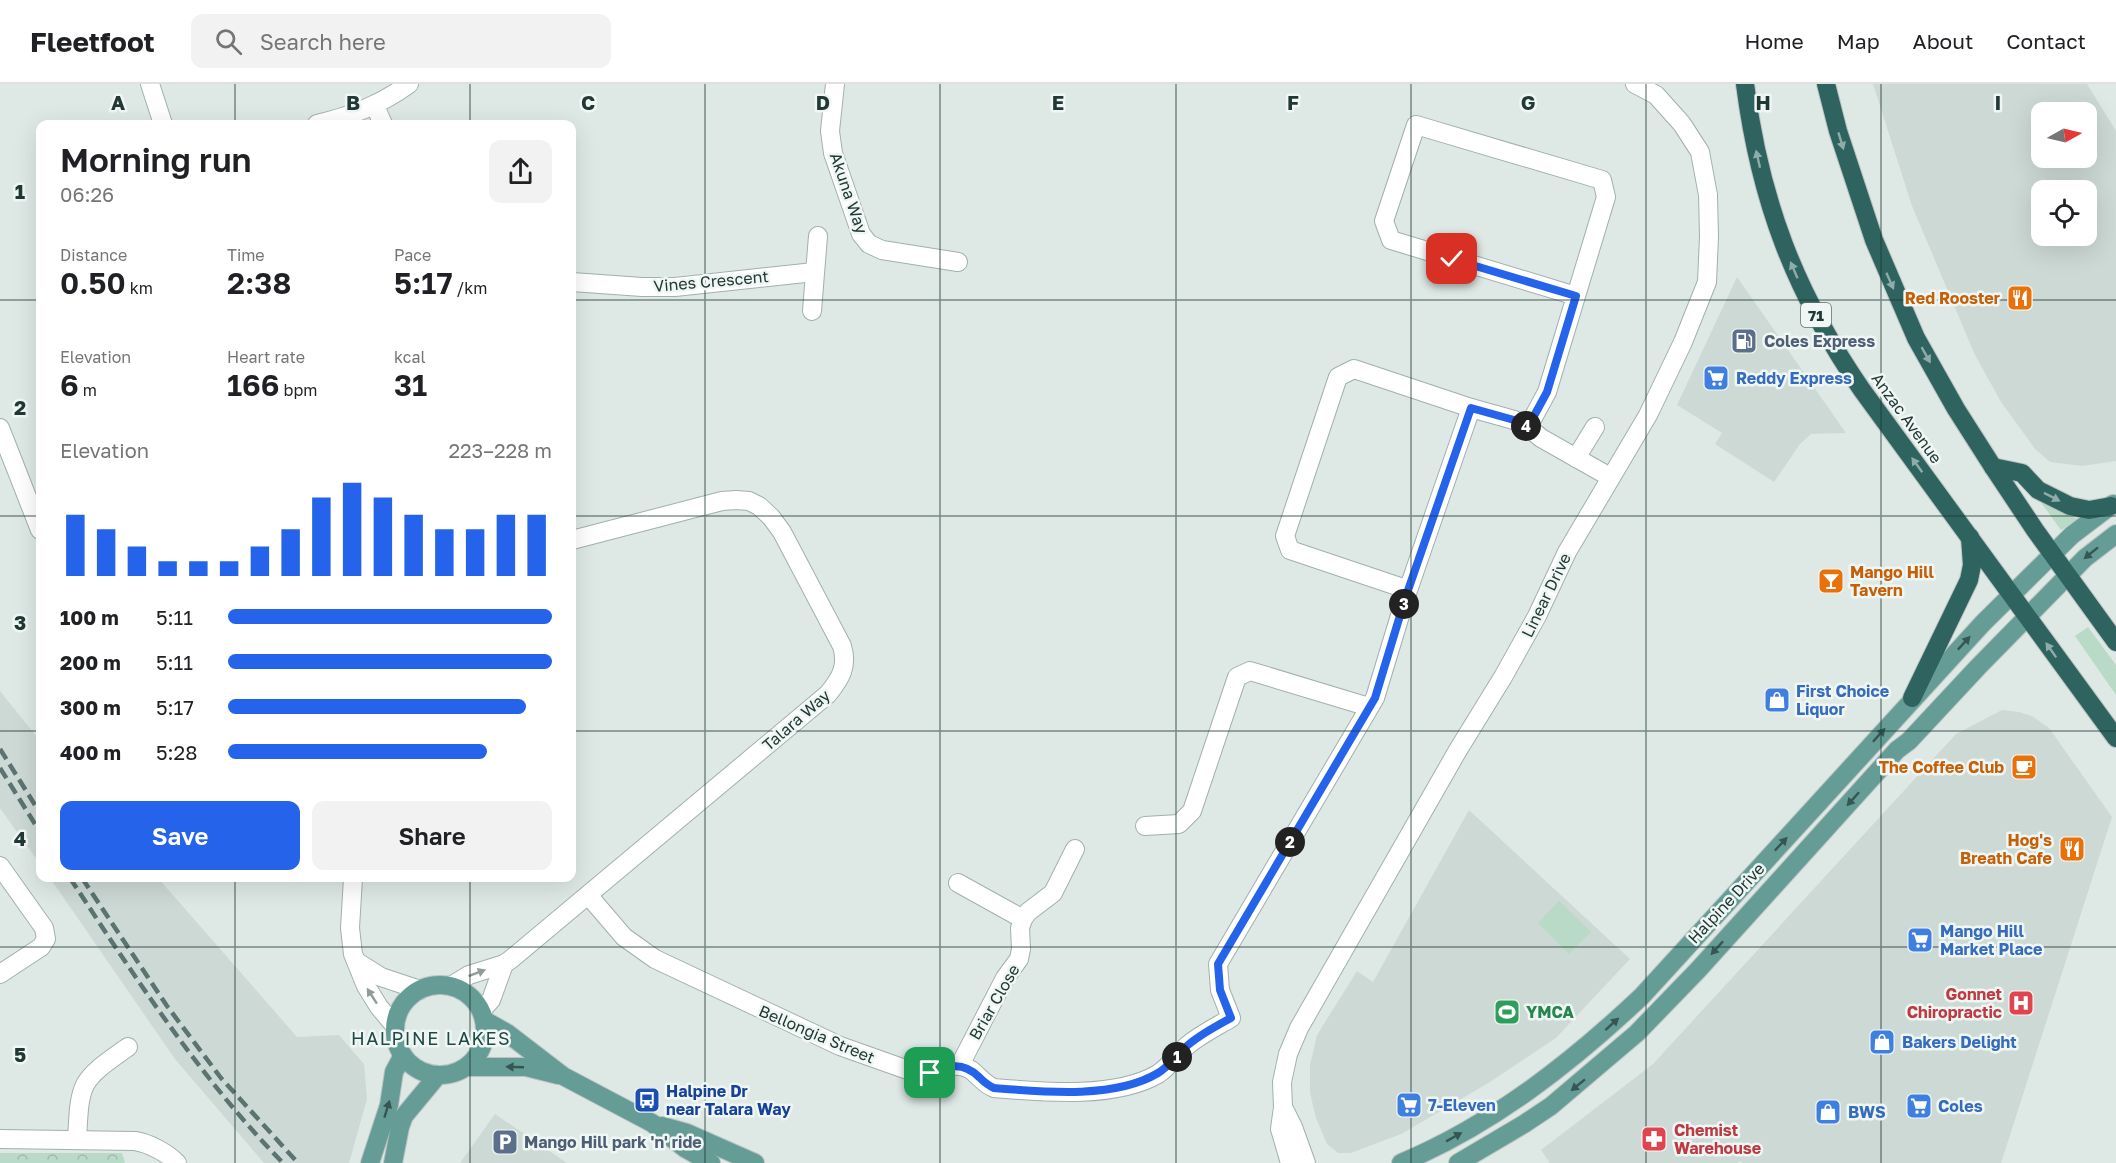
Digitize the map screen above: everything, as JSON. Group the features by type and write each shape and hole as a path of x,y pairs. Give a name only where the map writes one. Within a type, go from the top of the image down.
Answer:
{"highway":[{"name":"Anzac Avenue","path":"1745,84 1751,127 1766,191 1793,270 1811,306 1850,372 2116,738"},
{"path":"1826,84 1858,194 1887,275 1925,354 1956,410 1993,467 2116,642"},
{"path":"1993,467 2022,473 2038,490 2070,506 2089,510 2113,504"},
{"path":"1912,698 1969,580 1972,565 1970,537"}],"main road":[{"name":"Halpine Drive","path":"1401,1163 1453,1138 1504,1108 1581,1052 1621,1016 1642,996 1912,698 2011,594 2072,535 2113,504"},
{"name":"Halpine Drive","path":"1458,1163 1551,1106 1637,1034 1897,750 1909,741 2087,555 2116,534"},
{"path":"430,986 451,986 463,991 474,1000 483,1016 485,1033 482,1046 467,1066 453,1074 438,1075 424,1072 412,1065 403,1055 396,1041 395,1026 399,1011 408,999 420,990 430,986"},
{"path":"483,1016 563,1076 652,1123 686,1149 711,1163"},
{"path":"370,1163 389,1105 394,1072 403,1055"},
{"path":"467,1066 526,1067 563,1076"},
{"path":"393,1163 404,1116 438,1075"},
{"path":"652,1123 687,1132 755,1163"}],"street":[{"path":"150,84 163,120"},
{"path":"333,120 375,106 408,84"},
{"name":"Akuna Way","path":"835,84 830,131 833,153 861,234 869,244 882,250 958,262"},
{"name":"Linear Drive","path":"1290,1163 1280,1129 1284,1068 1299,1028 1531,627 1567,552 1653,405 1683,342 1707,282 1708,195 1700,152 1682,124 1656,95 1635,84"},
{"path":"375,106 381,120"},
{"path":"1528,427 1547,392 1606,197 1602,180 1416,125 1384,221 1390,240 1576,296"},
{"path":"812,311 818,236"},
{"name":"Vines Crescent","path":"576,282 642,287 675,286 814,272"},
{"path":"1405,599 1400,586 1290,550 1286,536 1338,377 1354,369 1514,420 1528,427 1540,438 1610,477"},
{"path":"960,1065 994,1088 1082,1091 1122,1088 1143,1082 1160,1072 1193,1041 1231,1018 1220,990 1218,964 1375,698 1405,599 1471,408"},
{"path":"1576,458 1595,427"},
{"path":"0,428 36,520"},
{"name":"Talara Way","path":"451,986 469,975 504,964 828,694 844,670 846,657 842,646 782,532 771,517 759,506 749,501 722,501 576,539"},
{"path":"1144,826 1179,824 1192,811 1237,677 1250,671 1369,707"},
{"path":"957,883 1023,919 1028,912 1053,893 1075,849"},
{"path":"0,866 44,928 46,939 41,947 0,974"},
{"path":"353,882 350,937 361,977 379,1007 395,1026"},
{"name":"Bellongia Street","path":"588,895 624,937 654,959 809,1033 857,1053 919,1074 960,1065"},
{"name":"Briar Close","path":"960,1065 1005,978 1019,959 1023,919"},
{"path":"357,962 381,977 420,990"},
{"name":"Talara Way","path":"483,1016 504,964"},
{"path":"76,1140 78,1105 84,1085 96,1070 128,1047"},
{"name":"Linear Drive","path":"1282,1107 1293,1127 1306,1163"},
{"path":"0,1139 135,1141 142,1142 172,1161"}],"shaded area":[{"path":"1873,84 2087,84 2116,131 2116,461 2082,466 2050,462 2035,449 2001,402 1975,355 1912,206"},
{"name":"Coles Express","path":"1737,277 1846,433 1811,434 1800,444 1774,482 1715,444 1722,433 1677,405"},
{"path":"0,691 36,736 36,858 0,808"},
{"name":"Mango Hill Market Place","path":"2002,710 2032,716 2049,728 2112,817 2001,1163 1743,1163 1740,1161 1737,1163 1550,1163 1541,1150 1653,1064 1956,734"},
{"path":"1469,810 1630,959 1556,1038 1490,1082 1401,1134 1351,1153 1338,1153 1327,1144 1316,1118 1310,1093 1310,1065 1317,1035 1357,971 1373,982"},
{"path":"53,882 161,882 297,1037 339,1035 364,1064 367,1099 349,1163 264,1163 175,1059"},
{"name":"Mango Hill park 'n' ride","path":"495,1114 567,1163 460,1163"}],"green space":[{"path":"2040,501 2043,501 2077,519 2061,530"},
{"path":"2088,627 2116,665 2116,695 2075,636"},
{"path":"1559,901 1591,932 1569,954 1538,923"},
{"path":"0,1153 122,1153 125,1163 0,1163"}],"railway":[{"path":"0,749 36,807"},
{"path":"0,768 36,826"},
{"path":"73,882 169,1025 223,1096 283,1163"},
{"path":"85,882 167,1006 221,1078 298,1163"}],"place":[{"name":"Red Rooster","path":"2020,298"},
{"name":"Coles Express","path":"1744,341"},
{"name":"Reddy Express","path":"1716,378"},
{"name":"Mango Hill Tavern","path":"1831,581"},
{"name":"First Choice Liquor","path":"1777,700"},
{"name":"The Coffee Club","path":"2024,767"},
{"name":"Hog's Breath Cafe","path":"2072,849"},
{"name":"Mango Hill Market Place","path":"1920,940"},
{"name":"Gonnet Chiropractic","path":"2021,1003"},
{"name":"YMCA","path":"1507,1012"},
{"name":"Bakers Delight","path":"1882,1042"},
{"name":"Halpine Dr near Talara Way","path":"647,1100"},
{"name":"7-Eleven","path":"1409,1105"},
{"name":"Coles","path":"1919,1106"},
{"name":"BWS","path":"1828,1112"},
{"name":"Chemist Warehouse","path":"1654,1139"},
{"name":"Mango Hill park 'n' ride","path":"505,1142"}],"district":[{"name":"HALPINE LAKES","path":"431,1038"}],"route":[{"path":"930,1073 960,1065 994,1088 1053,1091 1122,1088 1143,1082 1160,1072 1186,1046 1231,1018 1220,990 1218,964 1375,698 1405,599 1471,408 1514,420 1528,427 1547,392 1576,296 1452,259"}]}
